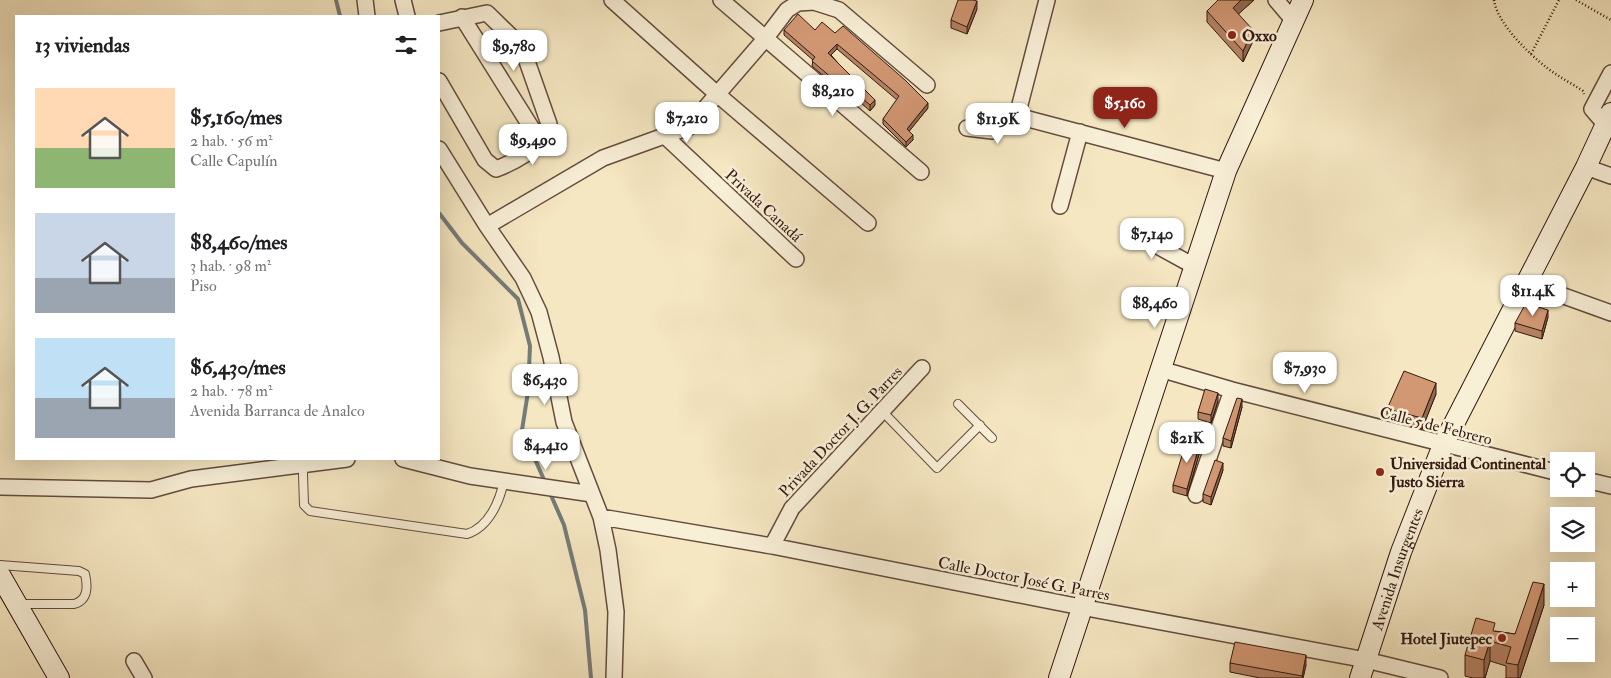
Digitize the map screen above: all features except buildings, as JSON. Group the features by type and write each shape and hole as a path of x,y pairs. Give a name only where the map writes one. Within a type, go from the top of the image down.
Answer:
{"main road":[{"path":"1060,678 1226,171 1303,0"},
{"name":"Avenida Insurgentes","path":"1363,669 1402,552 1443,445 1525,282 1586,167 1603,115"},
{"path":"0,575 59,678"}],"street":[{"path":"365,0 367,15"},
{"path":"403,0 407,15"},
{"path":"612,0 717,94 868,223"},
{"path":"721,0 921,172"},
{"path":"967,128 992,131 1017,116 1047,0"},
{"path":"1276,0 1293,20"},
{"path":"487,226 603,158 689,127 765,39 787,10 798,3 814,2 839,10 927,85"},
{"path":"440,24 462,17 487,13 522,47 549,124 549,133 541,142 508,165 496,169 485,160 440,83"},
{"path":"462,17 541,142"},
{"path":"1603,115 1611,73"},
{"path":"1017,116 1226,171"},
{"path":"1060,206 1080,132"},
{"name":"Privada Canadá","path":"665,136 796,259"},
{"path":"440,151 487,226 523,278 539,312 551,357 564,422 585,493 600,517 608,550 616,612 614,678"},
{"path":"1586,167 1611,176"},
{"path":"1132,232 1194,266"},
{"path":"1525,282 1611,314"},
{"name":"Privada Doctor J. G. Parres","path":"772,546 792,508 922,368"},
{"name":"Calle 5 de Febrero","path":"1160,369 1232,390 1550,471"},
{"path":"1196,495 1232,390"},
{"path":"0,487 151,490 191,479 338,460"},
{"path":"411,460 470,476 585,493"},
{"path":"1595,482 1611,486"},
{"name":"Calle Doctor José G. Parres","path":"600,517 772,546 1082,607 1363,669 1440,678"},
{"path":"134,661 144,678"}],"lane":[{"path":"958,404 992,438"},
{"path":"882,411 937,468 980,425"},
{"path":"301,464 304,505 310,511 467,534 474,532 487,520 501,496 507,480"},
{"path":"0,565 79,571 85,574 87,581 85,598 81,602 74,604 18,604"}],"path":[{"path":"1531,54 1559,0"},
{"path":"1576,0 1611,20"},
{"path":"1495,1 1498,16 1531,54 1548,69 1583,91 1603,115"}],"waterway":[{"path":"336,0 340,15"},
{"path":"440,214 462,243 518,299 530,346 528,392 522,430 545,482"},
{"path":"550,493 564,525 585,610 591,678"}],"place":[{"name":"Oxxo","path":"1232,35"},
{"name":"Universidad Continental Justo Sierra","path":"1380,472"},
{"name":"Hotel Jiutepec","path":"1502,638"}]}
